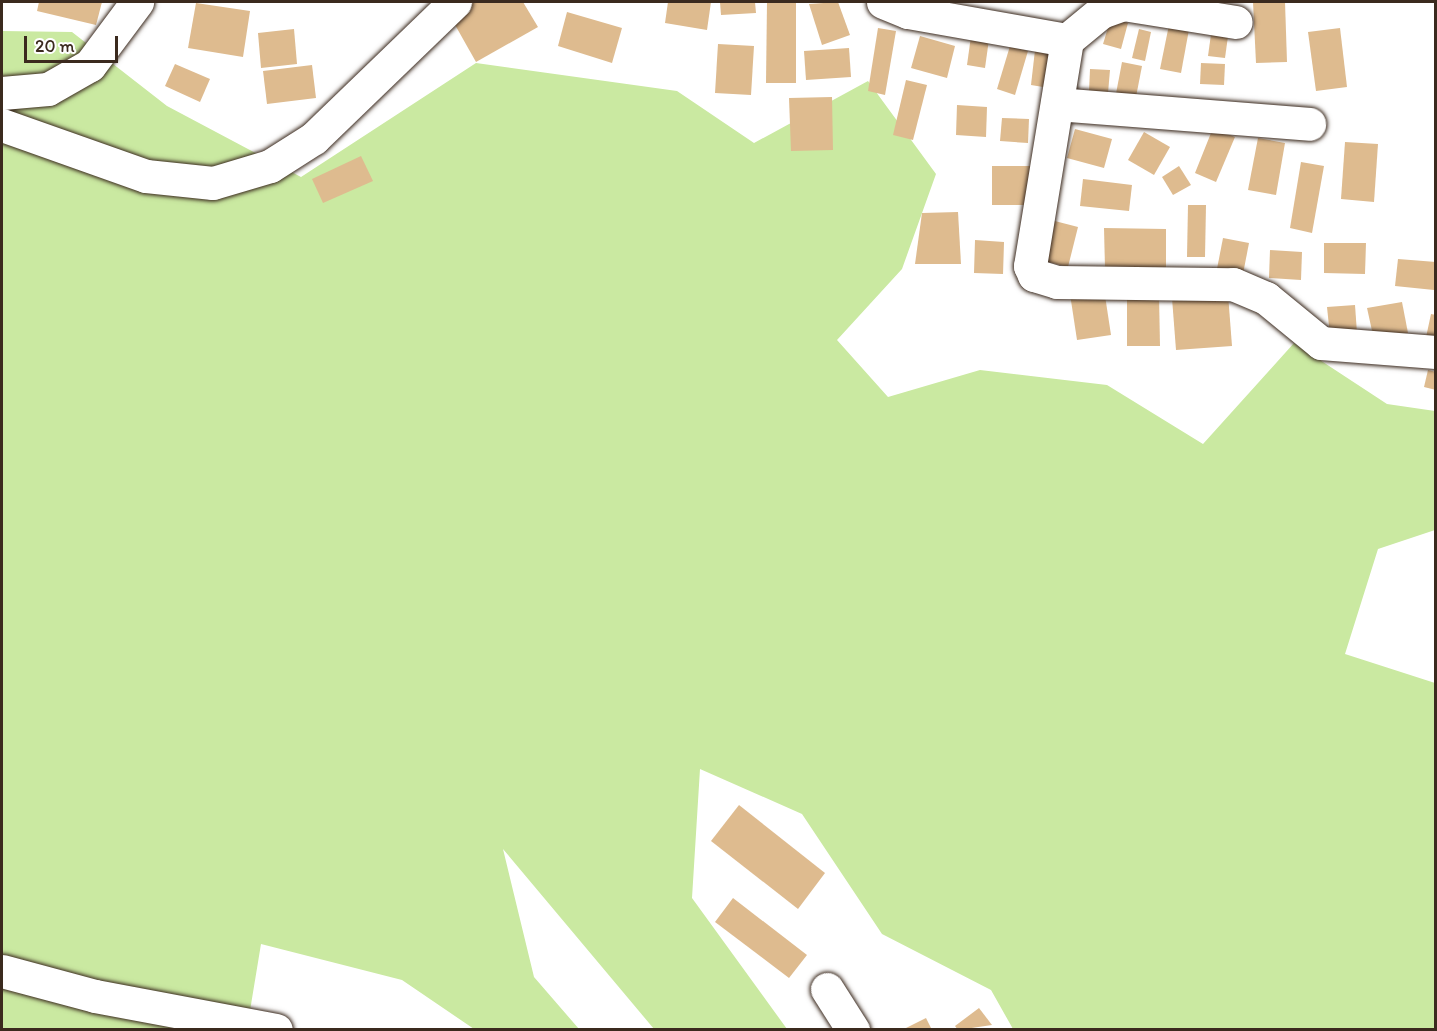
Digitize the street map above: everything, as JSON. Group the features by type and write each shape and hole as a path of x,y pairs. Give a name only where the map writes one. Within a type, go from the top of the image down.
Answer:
{"street":[{"path":"2,93 48,89 90,65 137,2"},
{"path":"2,125 146,176 213,183 270,166 314,138 455,2"},
{"path":"883,2 908,12 1067,40"},
{"path":"1236,22 1123,4 1101,12 1067,40 1030,266 1042,280 1233,284 1266,298 1321,343 1436,352"},
{"path":"1057,104 1309,124"},
{"path":"2,971 95,996 276,1029"},
{"path":"827,989 853,1029"}],"green space":[{"path":"2,31 72,32 167,106 301,177 476,63 677,91 754,143 868,81 936,174 902,269 837,340 888,397 980,370 1107,385 1203,444 1294,343 1387,404 1435,411 1435,530 1378,549 1345,654 1435,683 1435,1029 1013,1029 991,990 882,934 802,814 700,769 692,898 787,1029 654,1029 503,849 534,977 579,1029 474,1029 402,980 261,944 247,1029 2,1030"}],"building":[{"path":"39,2 102,2 96,25 37,11"},
{"path":"474,2 523,2 538,27 476,62 450,16"},
{"path":"668,2 711,2 707,30 665,23"},
{"path":"720,2 755,2 756,13 721,15"},
{"path":"767,2 796,2 796,83 766,83"},
{"path":"838,2 850,35 822,45 809,4"},
{"path":"1253,2 1285,2 1287,62 1256,63"},
{"path":"196,3 250,11 243,57 188,48"},
{"path":"567,12 622,28 612,63 558,46"},
{"path":"1111,18 1128,23 1121,49 1103,44"},
{"path":"1170,20 1190,24 1181,73 1160,69"},
{"path":"1212,27 1229,29 1225,58 1208,56"},
{"path":"878,28 896,31 885,95 868,91"},
{"path":"1340,28 1347,87 1316,91 1308,32"},
{"path":"294,29 297,64 261,68 258,33"},
{"path":"972,29 990,32 985,68 967,65"},
{"path":"1139,29 1151,32 1145,61 1132,58"},
{"path":"920,36 955,46 947,78 911,68"},
{"path":"718,44 754,46 751,95 715,93"},
{"path":"1010,46 1028,51 1015,95 997,89"},
{"path":"849,48 851,77 806,80 804,51"},
{"path":"1035,50 1060,53 1055,89 1031,85"},
{"path":"1122,62 1142,66 1135,102 1115,99"},
{"path":"1201,63 1225,64 1224,85 1200,84"},
{"path":"175,64 210,79 200,102 165,86"},
{"path":"312,65 316,98 267,104 263,71"},
{"path":"1090,69 1110,70 1108,93 1089,92"},
{"path":"906,80 927,85 913,140 893,135"},
{"path":"832,97 833,150 791,151 789,98"},
{"path":"957,105 987,107 986,137 956,135"},
{"path":"1002,118 1029,119 1028,143 1000,141"},
{"path":"1213,128 1235,137 1216,182 1195,173"},
{"path":"1075,129 1112,139 1104,168 1067,158"},
{"path":"1144,132 1170,147 1154,175 1128,160"},
{"path":"1258,138 1285,143 1276,195 1248,190"},
{"path":"1345,142 1378,144 1374,202 1341,199"},
{"path":"361,156 373,181 323,203 312,179"},
{"path":"1301,162 1324,166 1312,233 1290,228"},
{"path":"992,166 1036,166 1036,205 992,205"},
{"path":"1179,166 1191,185 1173,195 1162,177"},
{"path":"1083,179 1132,185 1129,211 1080,206"},
{"path":"1188,205 1206,205 1205,257 1187,257"},
{"path":"958,212 961,264 915,264 922,213"},
{"path":"1051,220 1078,227 1068,267 1041,260"},
{"path":"1104,228 1166,229 1166,268 1105,268"},
{"path":"1223,238 1249,243 1242,279 1216,274"},
{"path":"975,240 1004,242 1003,274 974,273"},
{"path":"1324,243 1366,243 1365,274 1324,273"},
{"path":"1270,250 1302,252 1301,280 1269,278"},
{"path":"1398,259 1436,262 1434,290 1395,286"},
{"path":"1104,289 1111,335 1077,340 1070,294"},
{"path":"1228,294 1232,346 1176,350 1172,298"},
{"path":"1159,295 1160,346 1127,346 1127,296"},
{"path":"1402,302 1408,333 1374,340 1367,308"},
{"path":"1355,305 1357,333 1330,336 1327,307"},
{"path":"1431,314 1436,315 1436,344 1425,342"},
{"path":"1428,370 1436,372 1436,390 1424,387"},
{"path":"739,805 825,873 798,909 711,841"},
{"path":"733,898 807,955 789,978 715,922"},
{"path":"979,1008 992,1025 958,1030 955,1026"},
{"path":"926,1018 932,1030 902,1030"}]}
